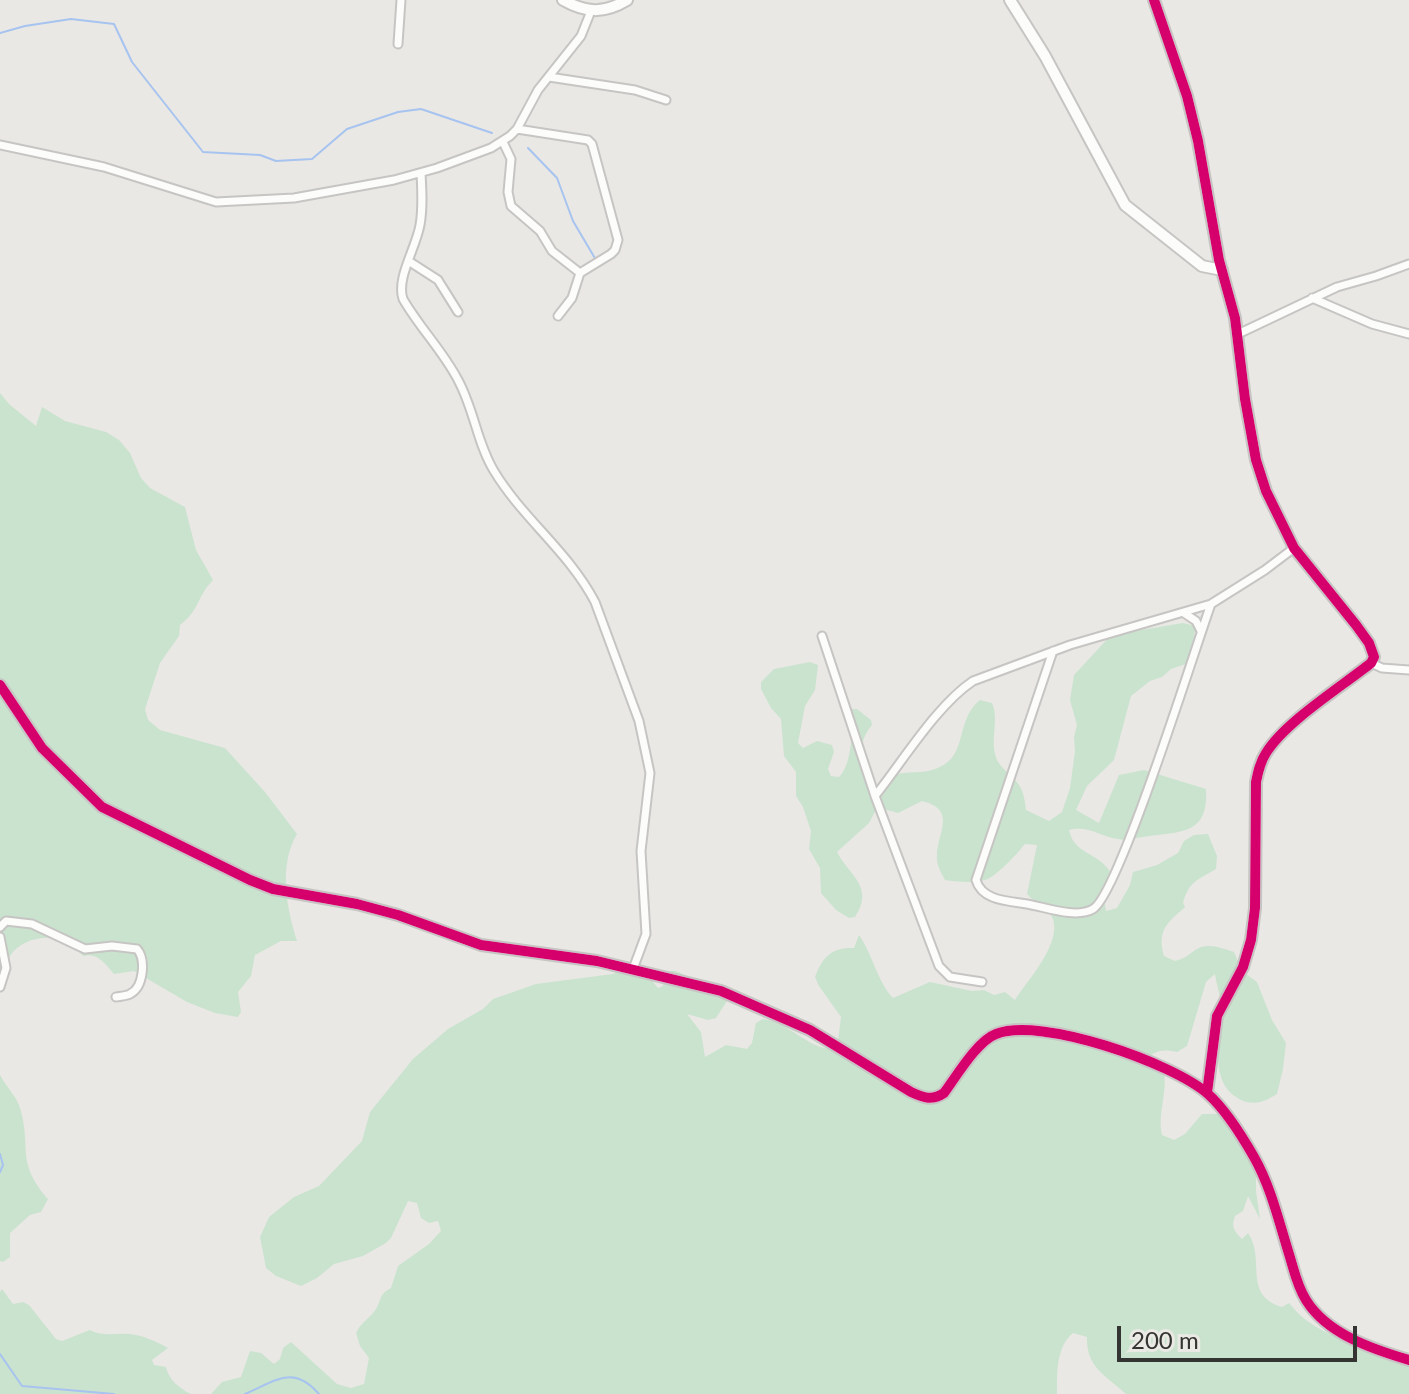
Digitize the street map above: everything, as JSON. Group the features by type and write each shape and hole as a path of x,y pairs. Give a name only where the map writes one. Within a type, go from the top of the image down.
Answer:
{"street":[{"path":"398,44 401,0"},
{"path":"563,0 591,11 615,7 627,0"},
{"path":"1010,0 1045,56 1125,205 1194,259 1210,269 1221,265"},
{"path":"1154,0 1187,96 1207,185 1221,265 1238,334 1256,460 1274,510 1294,548 1310,564 1369,643 1374,657 1371,663 1288,729 1267,751 1260,765 1256,782 1255,908 1251,940 1243,967 1217,1016 1207,1093"},
{"path":"0,145 104,167 216,202 294,198 421,173 503,142 517,129 549,77 581,36 591,11"},
{"path":"549,77 635,90 666,100"},
{"path":"517,129 583,138 592,144 618,245 611,254 580,273 572,298 558,316"},
{"path":"503,142 511,159 508,192 511,206 540,231 552,251 580,273"},
{"path":"421,173 420,226 400,284 403,299 457,378 494,471 522,508 576,568 586,585 639,721 650,773 641,851 646,934 633,969"},
{"path":"410,262 438,280 458,312"},
{"path":"1238,334 1337,287 1409,264"},
{"path":"1312,298 1372,324 1409,334"},
{"path":"875,796 959,690 973,681 1053,651 1211,604 1294,548"},
{"path":"1053,651 976,880 978,887 986,894 999,899 1088,912 1101,903 1122,857 1211,604"},
{"path":"1184,613 1196,621 1201,631"},
{"path":"822,636 875,796 943,972 950,977 982,982"},
{"path":"1371,663 1382,668 1409,670"},
{"path":"0,685 42,748 102,807 273,889 357,904 398,915 481,945 633,969 721,991 810,1030 922,1097 934,1099 944,1093 988,1038 1006,1031 1094,1041 1180,1075 1207,1093 1231,1122 1265,1179 1299,1287 1317,1314 1342,1333 1409,1360"},
{"path":"0,927 6,921 18,920 43,928 85,949 112,946 137,949 142,955 143,966 136,989 128,995 116,997"},
{"path":"0,937 6,968 0,987"}],"green space":[{"path":"0,393 36,426 42,407 65,421 106,432 119,440 150,488 185,507 196,550 213,580 180,625 179,636 160,663 145,709 148,720 160,730 225,748 265,792 297,834 288,860 286,888 297,941 281,941 255,955 251,976 238,992 241,1012 238,1017 215,1013 187,1002 134,971 114,974 97,957 83,956 61,939 36,939 21,945 6,963 0,987"},
{"path":"1183,623 1196,626 1186,664 1150,681 1131,696 1114,760 1087,786 1076,810 1099,823 1119,775 1144,770 1206,789 1202,816 1189,829 1127,840 1082,829 1069,830 1076,844 1111,873 1104,898 1106,911 1117,908 1130,885 1133,872 1157,865 1178,853 1184,841 1194,835 1208,834 1217,856 1216,869 1191,885 1183,903 1185,907 1165,928 1162,940 1164,956 1175,961 1208,946 1234,952 1242,971 1257,982 1272,1020 1286,1043 1283,1069 1277,1094 1261,1102 1241,1100 1227,1088 1219,1065 1220,999 1215,974 1206,982 1187,1046 1177,1052 1156,1053 1145,1061 1163,1067 1162,1135 1174,1140 1185,1134 1202,1114 1221,1114 1256,1164 1260,1219 1248,1196 1243,1211 1235,1216 1233,1226 1242,1239 1248,1233 1253,1243 1262,1294 1282,1307 1289,1303 1300,1315 1328,1333 1409,1356 1409,1394 1126,1394 1093,1363 1087,1337 1073,1333 1060,1353 1057,1394 211,1394 222,1382 241,1377 250,1351 261,1353 274,1364 280,1359 283,1348 291,1342 337,1384 351,1388 364,1384 369,1358 360,1346 356,1333 376,1309 383,1294 391,1288 398,1266 429,1244 441,1231 438,1221 429,1223 421,1218 417,1203 408,1201 386,1243 363,1256 334,1264 301,1286 276,1276 266,1268 260,1237 269,1217 294,1197 319,1186 362,1141 370,1112 413,1059 448,1029 483,1009 493,999 536,984 613,974 637,962 658,988 663,986 663,974 675,971 729,998 716,1018 708,1020 687,1014 701,1032 705,1057 726,1045 747,1049 752,1043 756,1023 763,1019 783,1026 817,1046 837,1049 841,1017 815,977 829,954 854,948 859,935 893,998 930,982 972,991 984,990 994,995 1005,992 1015,1000 1045,956 1054,931 1053,920 1047,910 1027,894 1037,845 1025,844 1000,870 985,880 945,880 937,859 943,822 939,810 922,801 898,813 879,804 869,823 837,852 861,889 860,907 855,917 849,918 836,910 821,893 820,868 809,849 811,831 796,796 796,772 784,756 781,719 761,689 761,682 774,669 810,662 818,665 815,690 805,706 798,743 803,748 817,741 832,745 834,752 828,769 831,776 839,777 847,763 852,709 857,709 871,720 872,725 863,742 861,760 865,778 874,795 881,784 898,774 935,769 945,764 956,751 973,707 980,700 992,703 997,759 1021,788 1026,810 1049,821 1062,812 1070,788 1077,725 1070,700 1074,675 1111,635"},
{"path":"0,1075 18,1103 31,1174 48,1199 41,1212 30,1215 10,1233 10,1257 3,1262 0,1261"},
{"path":"2,1289 13,1304 23,1302 29,1305 56,1339 62,1341 90,1330 135,1335 168,1348 152,1360 154,1365 166,1367 175,1383 191,1394 0,1394"}],"waterway":[{"path":"0,33 71,19 114,24 132,62 203,152 260,155 276,161 312,159 347,129 398,112 421,109 492,133"},
{"path":"528,148 557,178 573,221 596,260"},
{"path":"0,1154 3,1165 0,1172"},
{"path":"0,1354 22,1386 114,1394"},
{"path":"245,1394 275,1380 292,1377 310,1385 319,1394"}],"cycle path":[{"path":"1154,0 1187,96 1198,141 1219,260 1235,318 1256,460 1266,491 1294,548 1356,625 1369,643 1374,657 1371,663 1286,729 1261,763 1256,782 1255,908 1251,940 1243,967 1217,1016 1207,1093"},
{"path":"0,685 42,748 102,807 273,889 357,904 398,915 481,945 597,961 721,991 810,1030 924,1097 932,1098 944,1093 974,1052 989,1038 1016,1030 1073,1037 1166,1069 1215,1100 1244,1141 1270,1192 1300,1289 1315,1312 1352,1339 1409,1360"}]}
